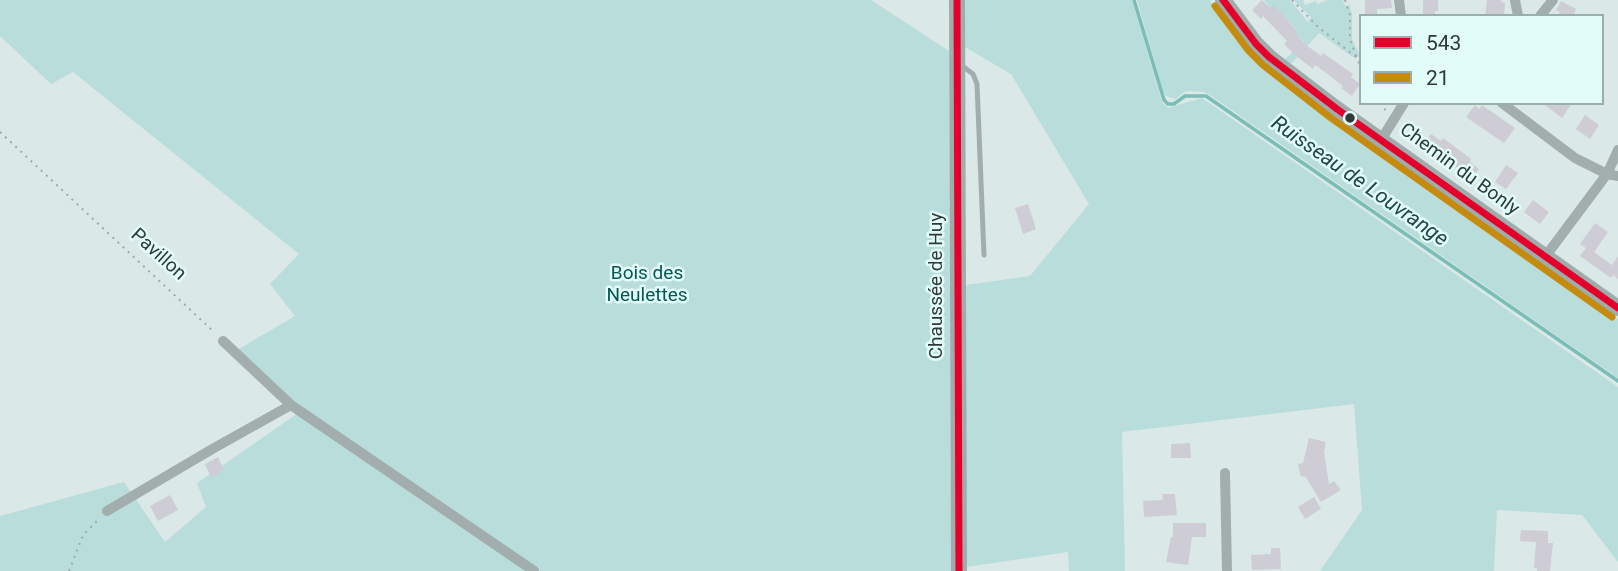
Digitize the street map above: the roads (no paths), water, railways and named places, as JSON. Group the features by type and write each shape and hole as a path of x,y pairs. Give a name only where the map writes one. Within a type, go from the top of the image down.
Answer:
{"main road":[{"name":"Chaussée de Huy","path":"957,0 959,571"},
{"name":"Chemin du Bonly","path":"1223,0 1269,57 1618,308"}],"street":[{"path":"1541,14 1553,0"},
{"path":"1381,140 1403,105"},
{"path":"1505,105 1574,158 1613,175"},
{"path":"1545,257 1613,175 1618,150"},
{"path":"223,341 291,405 534,571"},
{"path":"107,511 291,405"},
{"path":"1225,473 1227,571"}],"lane":[{"path":"958,64 973,74 977,84 984,255"}],"waterway":[{"name":"Ruisseau de Louvrange","path":"1134,0 1164,100 1168,104 1174,104 1185,96 1206,96 1618,381"}],"park label":[{"name":"Bois des Neulettes","path":"647,285"}]}
